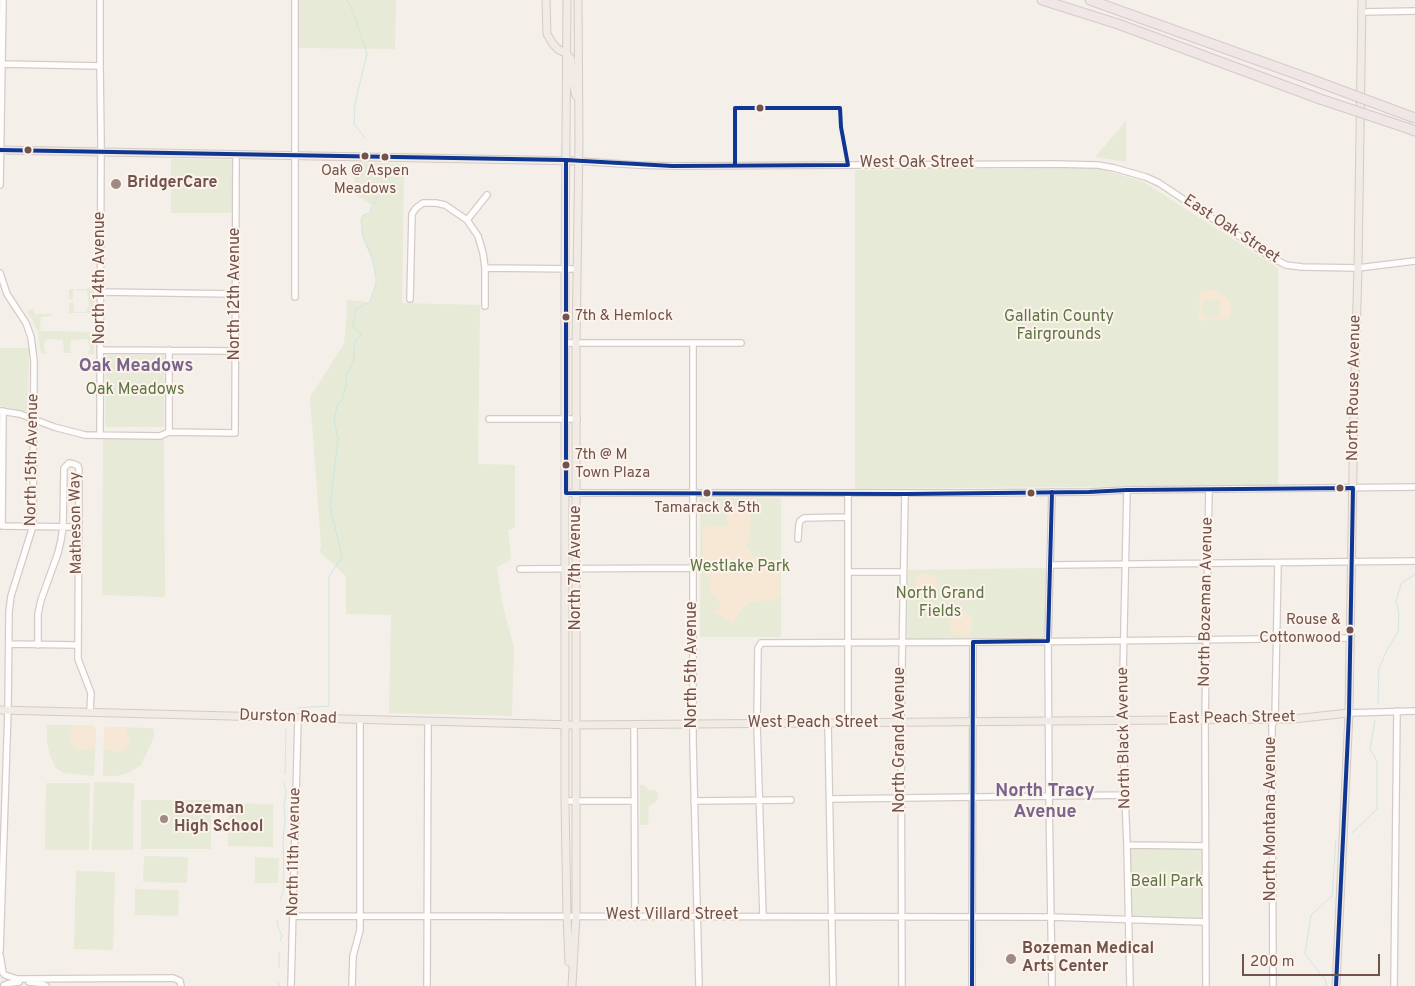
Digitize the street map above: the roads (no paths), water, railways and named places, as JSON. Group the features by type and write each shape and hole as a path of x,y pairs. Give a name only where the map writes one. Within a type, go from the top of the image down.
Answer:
{"highway":[{"path":"1042,0 1118,24 1320,99 1411,129"},
{"path":"1090,0 1415,118"}],"main road":[{"path":"546,0 548,34 552,44 566,53 571,60 572,80 578,108"},
{"path":"568,0 571,47 578,55"},
{"name":"North 7th Avenue","path":"568,0 565,269 565,801 567,916 571,986"},
{"name":"North 7th Avenue","path":"571,986 576,916 578,0"},
{"name":"North Rouse Avenue","path":"1336,986 1349,713 1362,0"},
{"name":"West Oak Street","path":"0,150 578,161"},
{"name":"Durston Road","path":"0,710 576,725"},
{"name":"East Peach Street","path":"1049,722 1293,720 1349,713"},
{"name":"West Peach Street","path":"576,725 1049,722"}],"street":[{"path":"0,185 3,0"},
{"name":"North 14th Avenue","path":"100,0 100,435"},
{"path":"295,0 295,297"},
{"path":"1362,12 1415,11"},
{"path":"2,64 100,66"},
{"name":"North 12th Avenue","path":"169,432 235,433 236,154"},
{"name":"West Oak Street","path":"578,161 672,166 1053,164"},
{"name":"East Oak Street","path":"1053,164 1098,165 1146,177 1170,190 1269,256 1286,265 1302,268 1358,268 1415,261"},
{"path":"467,220 487,195"},
{"path":"410,299 412,214 423,203 436,203 445,206 467,220 478,236 485,268 485,306"},
{"path":"485,268 577,269"},
{"name":"North 15th Avenue","path":"0,273 7,294 26,323 31,337 34,361 33,526 11,596 9,612 8,710 0,951"},
{"path":"101,292 236,294"},
{"path":"566,343 741,343"},
{"name":"North 5th Avenue","path":"693,343 693,724 699,986"},
{"path":"100,350 235,350"},
{"path":"78,527 2,526 1,411 20,414 84,435 160,436 169,432 169,350"},
{"path":"489,419 577,419"},
{"name":"Matheson Way","path":"38,644 40,600 58,553 63,527 64,468 69,463 78,466 79,470 78,659 91,693 90,712"},
{"path":"566,493 905,494 1415,487"},
{"name":"North Bozeman Avenue","path":"1206,986 1205,720 1209,489"},
{"name":"North Black Avenue","path":"1127,490 1122,721 1130,986"},
{"path":"1052,492 1048,641 1048,796 1052,986"},
{"path":"848,493 848,724"},
{"name":"North Grand Avenue","path":"902,986 901,723 905,494"},
{"path":"798,539 800,521 804,518 848,517"},
{"path":"1050,565 1415,562"},
{"name":"North Montana Avenue","path":"1273,986 1272,724 1275,720 1278,563"},
{"path":"520,569 693,568"},
{"path":"848,572 903,572"},
{"path":"763,917 757,724 758,648 761,643 1350,638"},
{"path":"972,986 973,642"},
{"path":"9,644 78,645"},
{"name":"East Peach Street","path":"1349,713 1415,711"},
{"path":"1394,986 1397,712"},
{"name":"North 11th Avenue","path":"291,986 298,718"},
{"path":"352,986 352,956 360,930 360,720"},
{"path":"427,986 428,722"},
{"path":"828,724 833,986"},
{"path":"634,725 635,916"},
{"path":"830,799 1125,795"},
{"path":"694,801 791,800"},
{"path":"565,801 634,801"},
{"path":"1127,845 1205,846"},
{"name":"West Villard Street","path":"293,916 1050,917 1206,922"},
{"path":"0,955 3,974 6,980 4,985"},
{"path":"3,974 17,979 173,978 180,981 181,986"},
{"path":"4,985 13,982 30,982 46,986"}],"waterway":[{"path":"347,0 367,54 355,103 354,124 365,138"},
{"path":"298,708 329,706 329,577 342,557 330,506 338,438 334,421 337,406 342,400 346,386 346,376 353,364 355,341 361,336 353,327 355,309 370,301 376,284 372,258 363,237 361,220 363,215 370,213 377,198 389,185 388,172"},
{"path":"1378,703 1379,668 1398,632 1399,614 1396,601 1401,584 1415,574"},
{"path":"1352,833 1377,809 1377,761 1370,749 1375,721"},
{"path":"285,774 286,729"},
{"path":"280,900 284,887 283,839 286,792 284,783"},
{"path":"1326,986 1326,981 1305,954 1311,915 1332,896 1336,840"},
{"path":"277,920 282,936 280,941"},
{"path":"279,952 279,968"}],"place":[{"name":"Oak @ Aspen Meadows","path":"365,156"},
{"name":"BridgerCare","path":"116,184"},
{"name":"7th & Hemlock","path":"566,317"},
{"name":"7th @ M Town Plaza","path":"566,465"},
{"name":"Tamarack & 5th","path":"707,493"},
{"name":"Rouse & Cottonwood","path":"1350,630"},
{"name":"Bozeman High School","path":"164,819"},
{"name":"Bozeman Medical Arts Center","path":"1011,959"}],"district":[{"name":"Oak Meadows","path":"136,367"},
{"name":"North Tracy Avenue","path":"1045,802"}],"park label":[{"name":"Gallatin County Fairgrounds","path":"1059,327"},
{"name":"Westlake Park","path":"740,568"},
{"name":"North Grand Fields","path":"940,604"},
{"name":"Beall Park","path":"1167,883"}]}
